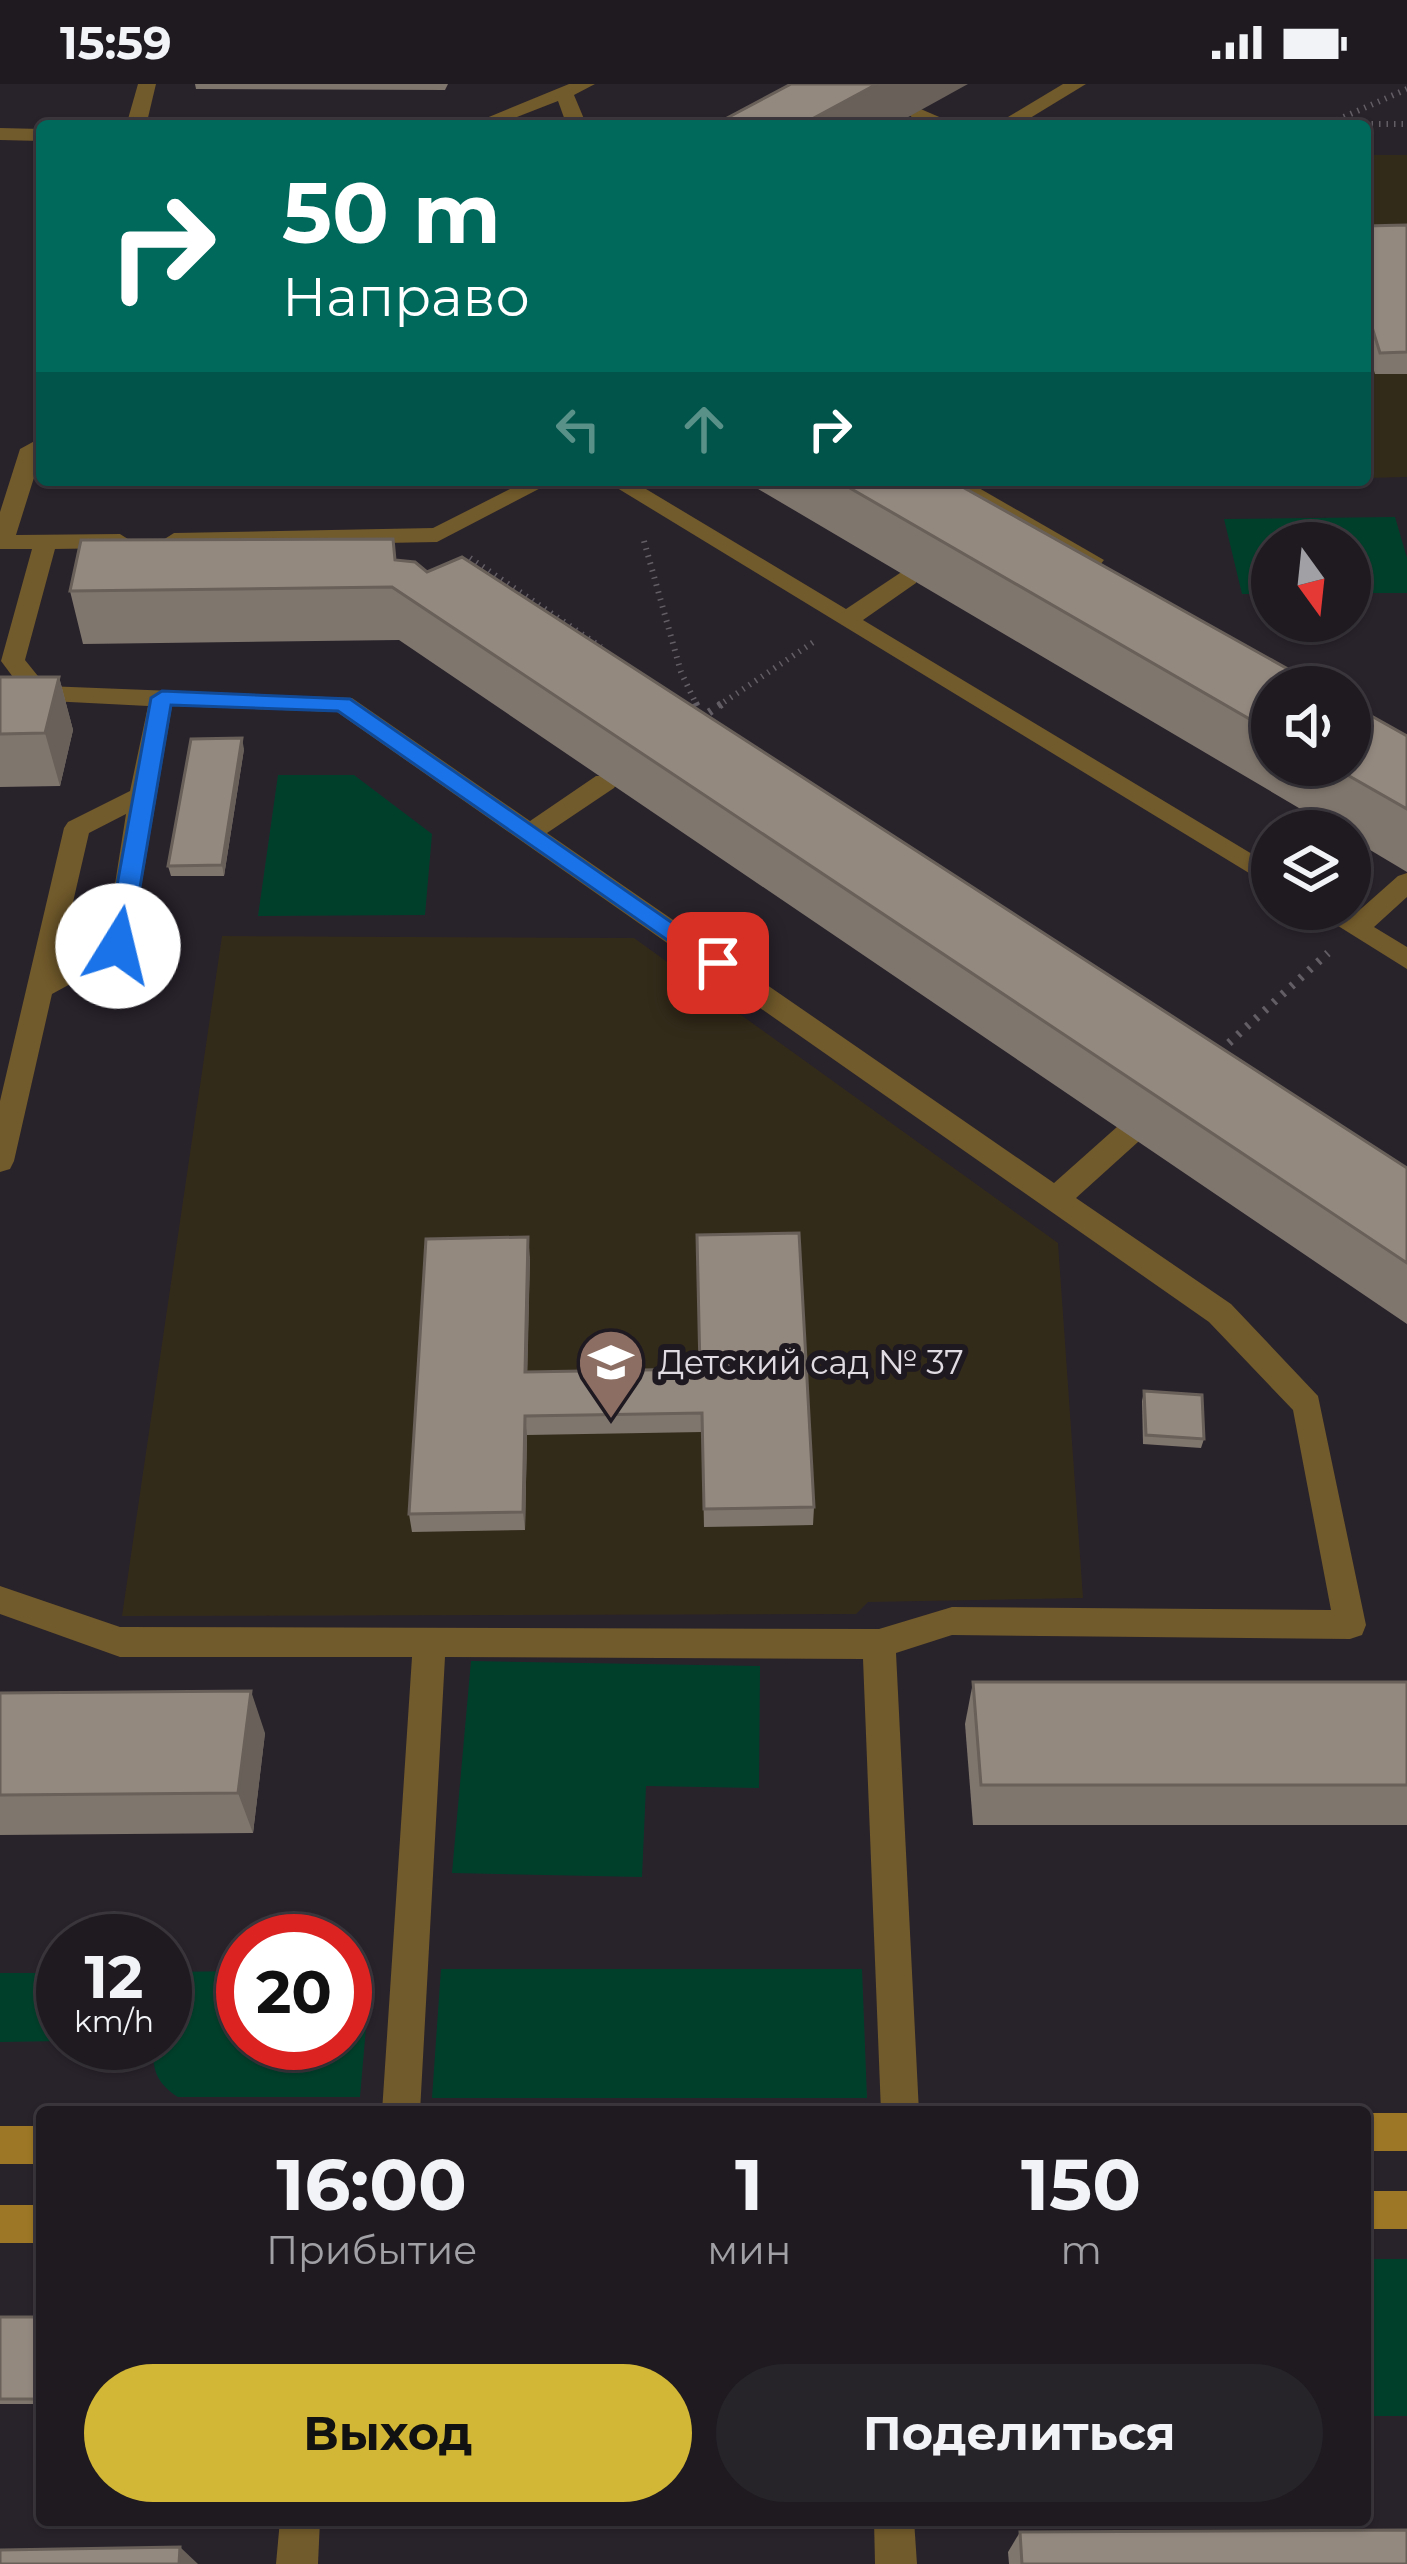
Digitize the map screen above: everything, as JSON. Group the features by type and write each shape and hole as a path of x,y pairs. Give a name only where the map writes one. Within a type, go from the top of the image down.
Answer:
{"street":[{"path":"1371,2132 1407,2132"},
{"path":"0,2145 36,2144"},
{"path":"1371,2210 1407,2210"},
{"path":"0,2224 36,2224"}],"lane":[{"path":"138,120 147,84"},
{"path":"494,120 586,84"},
{"path":"1014,120 1077,84"},
{"path":"565,95 575,120"},
{"path":"916,113 931,120"},
{"path":"0,134 36,135"},
{"path":"36,446 31,448 1,542 437,536 533,486"},
{"path":"625,486 1251,865"},
{"path":"960,486 1110,570"},
{"path":"975,532 1006,511"},
{"path":"0,1600 120,1642 879,1644 952,1621 1350,1625 1307,1405 1220,1312 343,704 39,694 14,661 45,542"},
{"path":"846,620 908,578"},
{"path":"38,990 118,946 162,698"},
{"path":"530,833 605,782"},
{"path":"0,1161 77,828 142,796"},
{"path":"1371,914 1407,882"},
{"path":"1359,930 1407,959"},
{"path":"1056,1198 1128,1135"},
{"path":"879,1644 900,2106"},
{"path":"401,2106 429,1646"},
{"path":"297,2564 300,2526"},
{"path":"894,2526 896,2564"}],"path":[{"path":"1396,84 1407,90"},
{"path":"1338,120 1407,90"},
{"path":"1371,124 1407,124"},
{"path":"623,486 681,672 702,717"},
{"path":"437,536 608,652"},
{"path":"702,717 846,620"},
{"path":"683,704 722,730"},
{"path":"1239,1063 1220,1051 1354,930"}],"shaded area":[{"path":"1371,155 1407,155 1407,477 1371,478"},
{"name":"Детский сад № 37","path":"222,936 634,938 1058,1243 1083,1598 868,1602 856,1614 122,1616"}],"green space":[{"path":"1395,517 1407,558 1407,593 1371,593 1371,522 1251,522 1251,594 1242,594 1224,519"},
{"path":"278,775 354,775 432,834 425,915 258,916"},
{"path":"471,1661 760,1666 759,1788 646,1786 642,1877 452,1873"},
{"path":"441,1969 862,1969 867,2098 432,2098"},
{"path":"216,1971 216,2070 362,2070 360,2097 178,2097 156,2070 192,2070 192,1972"},
{"path":"0,1973 36,1973 36,2041 0,2042"},
{"path":"1371,2259 1407,2259 1407,2416 1371,2416"}],"building":[{"path":"791,84 877,84 810,120 723,120"},
{"path":"1407,225 1407,352 1380,353 1371,324 1371,226"},
{"path":"846,486 961,486 1282,666 1251,666 1251,720"},
{"path":"393,539 395,560 415,562 427,572 462,557 1407,1168 1407,1263 392,587 70,591 81,540"},
{"path":"0,677 59,677 45,733 0,734"},
{"path":"1371,716 1407,736 1407,809 1367,786 1371,786"},
{"path":"242,738 222,865 168,866 191,739"},
{"path":"799,1233 814,1507 704,1509 702,1413 525,1416 523,1512 409,1514 426,1239 528,1237 525,1372 700,1369 697,1235"},
{"path":"1144,1391 1202,1395 1204,1439 1146,1435"},
{"path":"973,1682 1407,1682 1407,1785 981,1785"},
{"path":"251,1691 238,1793 0,1795 0,1693"},
{"path":"0,2317 36,2317 36,2399 0,2399"},
{"path":"1407,2530 1407,2564 1022,2564 1020,2532"},
{"path":"180,2547 179,2564 0,2564 0,2550"}],"place":[{"name":"Детский сад № 37","path":"611,1421"}],"route":[{"path":"118,946 162,698 343,704 718,963"}]}
